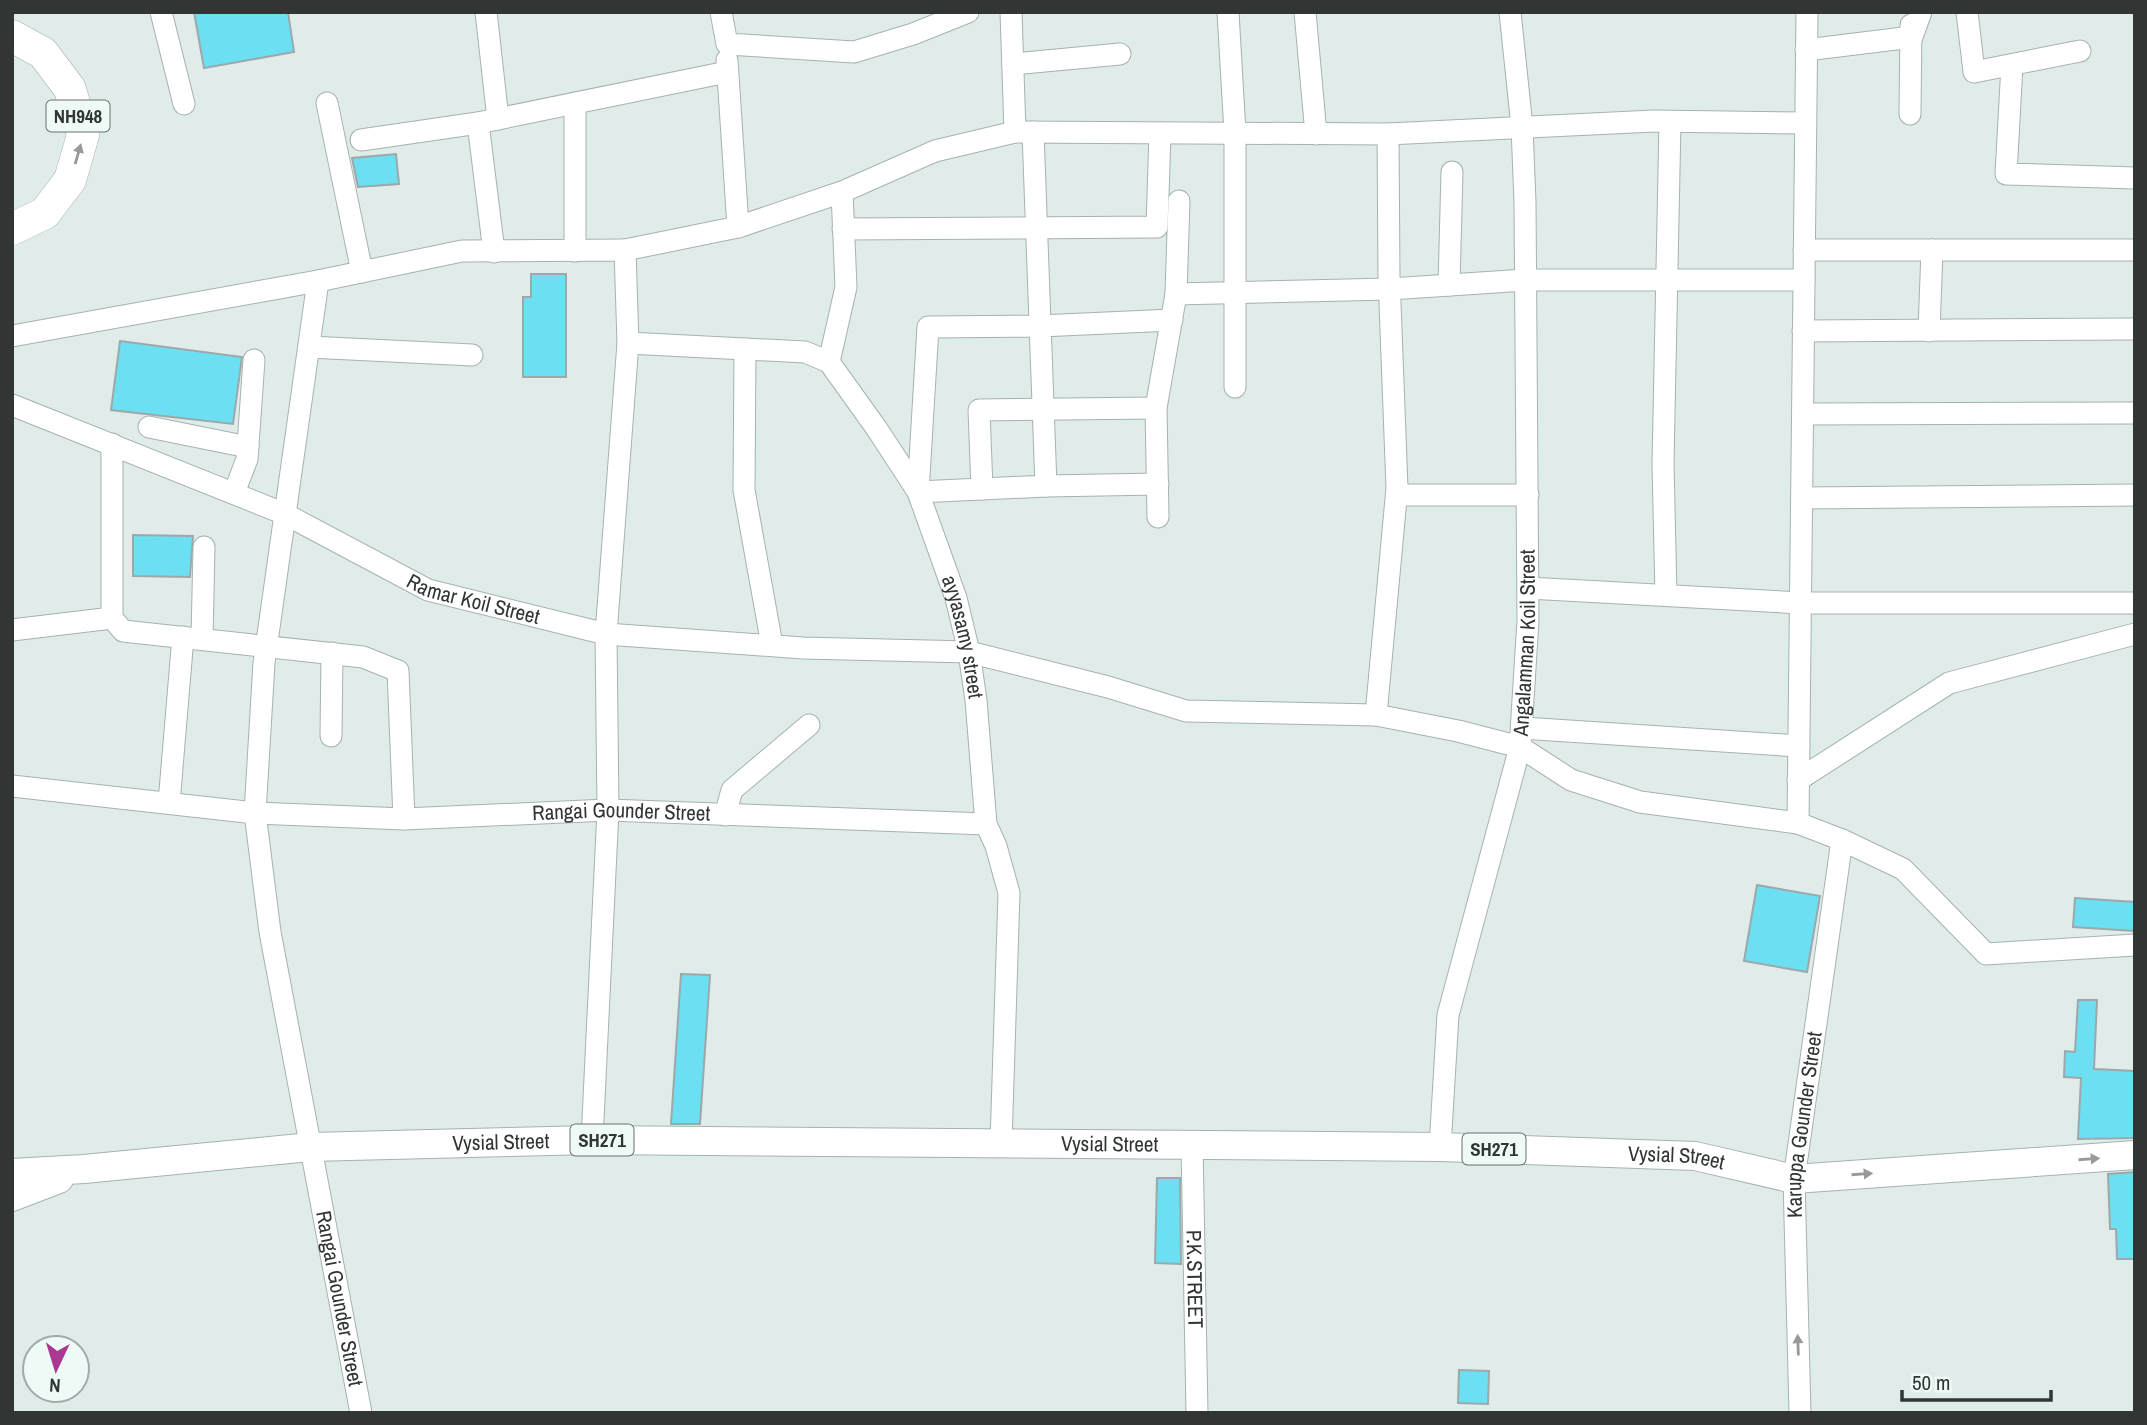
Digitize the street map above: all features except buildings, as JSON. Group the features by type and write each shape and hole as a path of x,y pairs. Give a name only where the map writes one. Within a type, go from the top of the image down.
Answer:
{"highway":[{"name":"NH948","path":"12,36 43,53 70,89 83,135 70,180 45,213 12,229"}],"main road":[{"name":"Vysial Street","path":"12,1173 83,1169 310,1147 592,1140 1440,1147 1695,1156 1794,1179 2135,1155"},
{"name":"Vysial Street","path":"12,1197 83,1169"}],"street":[{"path":"161,12 184,104"},
{"path":"486,12 494,252"},
{"path":"721,12 727,44 738,227"},
{"path":"727,44 854,52 913,34 968,12"},
{"path":"1011,12 1013,64 1037,227 1046,486"},
{"path":"1228,12 1235,133 1235,387"},
{"path":"1305,12 1316,134"},
{"name":"Angalamman Koil Street","path":"1440,1147 1448,1015 1521,738 1528,587 1525,202 1522,127 1510,12"},
{"path":"1798,823 1807,12"},
{"path":"1910,114 1911,12"},
{"path":"1912,37 1921,12"},
{"path":"1967,12 1974,72 2080,51"},
{"path":"1807,50 1912,37"},
{"path":"1013,64 1120,54"},
{"path":"2012,65 2006,174 2135,178"},
{"path":"361,140 488,121 727,72"},
{"path":"327,103 362,272"},
{"path":"575,103 575,251"},
{"path":"1666,595 1663,464 1670,122"},
{"path":"12,336 318,281 462,251 625,250 738,227 842,192 935,151 1024,132 1388,134 1670,122 1805,123"},
{"path":"844,229 1157,228 1160,133"},
{"path":"1376,715 1397,495 1388,134"},
{"path":"1450,285 1452,172"},
{"path":"628,343 805,352 829,362 846,287 842,192"},
{"path":"1158,517 1156,408 1176,294 1178,201"},
{"path":"592,1140 608,810 606,634 628,343 625,250"},
{"path":"1804,250 2135,250"},
{"path":"1929,331 1931,250"},
{"path":"1176,294 1390,289 1525,279 1804,280"},
{"name":"Rangai Gounder Street","path":"318,281 267,645 255,813 270,932 361,1413"},
{"path":"1158,484 918,492 928,327 1040,326 1171,320"},
{"path":"1803,331 2135,329"},
{"path":"309,347 472,355"},
{"path":"745,349 744,490 772,645"},
{"path":"234,493 247,459 254,360"},
{"name":"ayyasamy street","path":"829,362 918,492 956,598 969,652 976,700 986,824 996,846 1009,893 1001,1143"},
{"name":"Ramar Koil Street","path":"12,405 285,514 428,590 606,634 772,645 969,652 1108,687 1186,711 1376,715 1458,731 1521,738"},
{"path":"982,489 979,410 1156,408"},
{"path":"1803,414 2135,413"},
{"path":"149,427 248,447"},
{"path":"112,444 112,618 123,631 363,657 398,671 404,819"},
{"path":"1397,495 1528,495"},
{"path":"1802,498 2135,495"},
{"path":"169,803 204,547"},
{"path":"1528,587 1801,603 2135,603"},
{"path":"12,629 112,618"},
{"path":"1798,780 1949,682 2135,634"},
{"path":"331,736 332,653"},
{"path":"725,814 732,790 809,725"},
{"path":"1521,738 1799,746"},
{"path":"1521,738 1571,780 1640,802 1798,823 1842,840 1903,869 1986,954 2135,945"},
{"name":"Rangai Gounder Street","path":"12,786 255,813 404,819 608,810 986,824"},
{"name":"Karuppa Gounder Street","path":"1800,1413 1794,1179 1842,840"},
{"name":"P.K.STREET","path":"1192,1144 1197,1413"}]}
